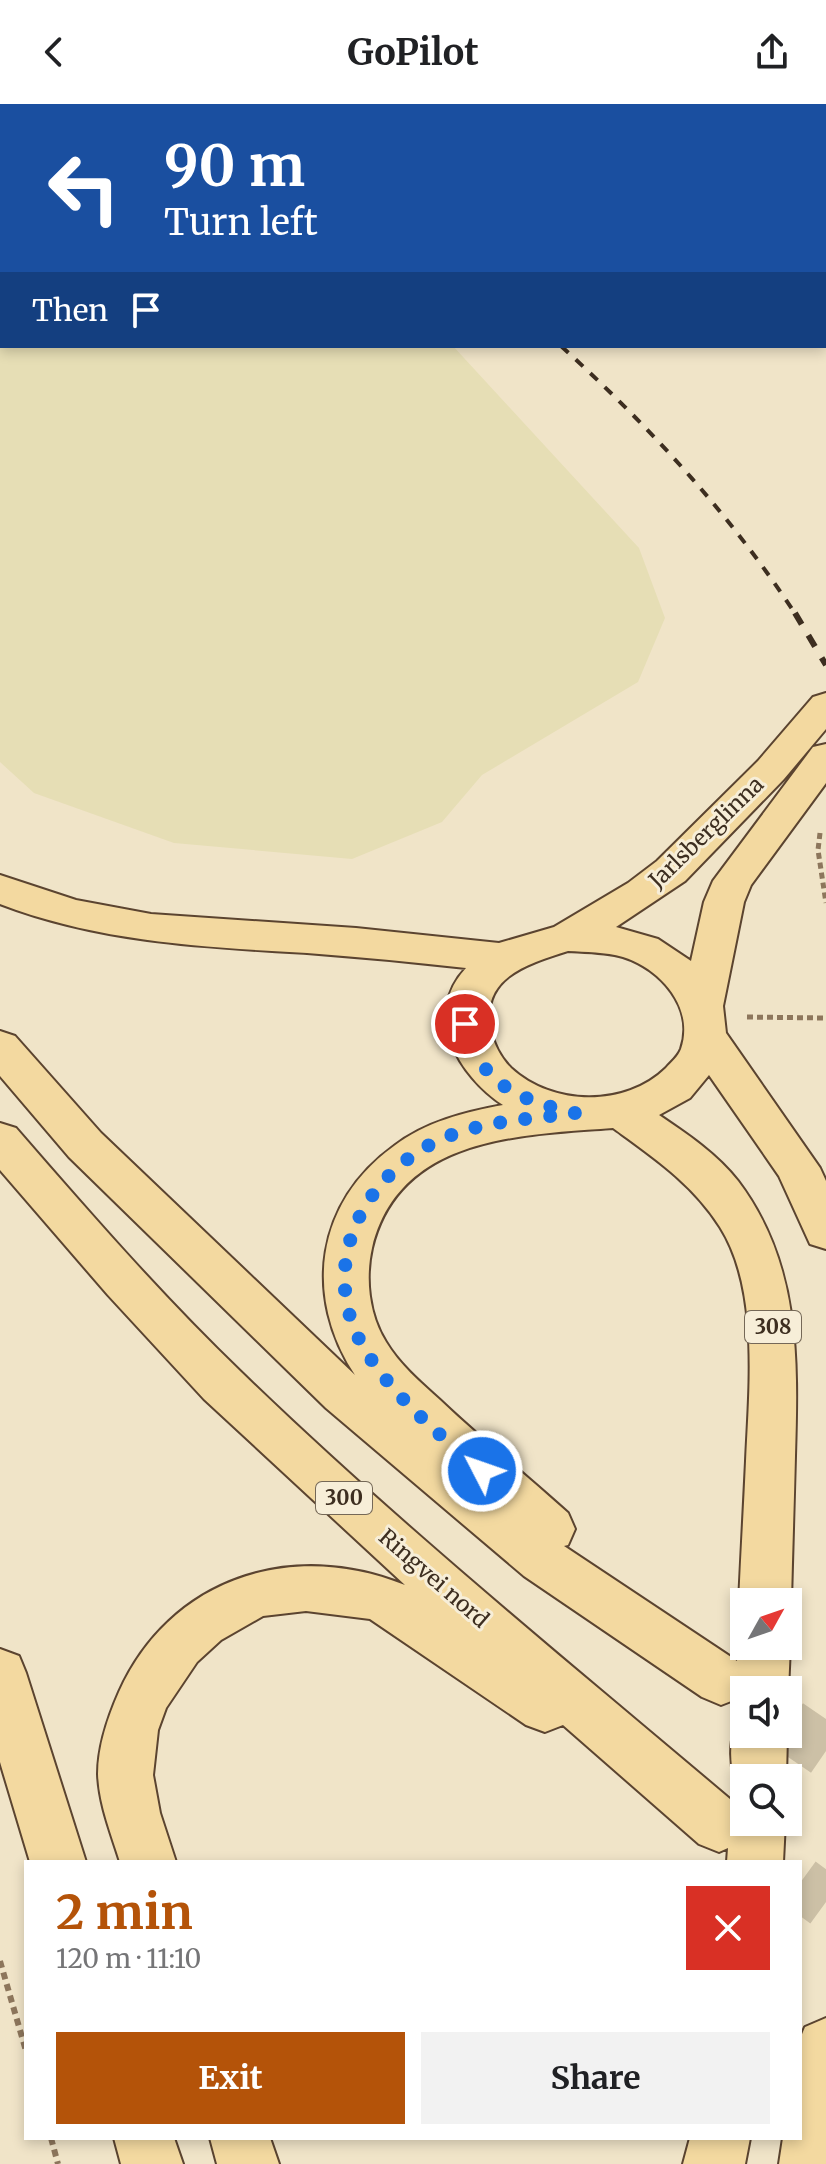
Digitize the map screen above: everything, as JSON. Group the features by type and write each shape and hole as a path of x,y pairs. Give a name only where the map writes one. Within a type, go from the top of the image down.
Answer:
{"main road":[{"name":"Jarlsberglinna","path":"568,937 642,893 671,871 771,770 826,705"},
{"name":"Jarlsberglinna","path":"705,1019 724,902 733,881 826,756"},
{"path":"0,889 82,918 137,928 385,944 502,958"},
{"path":"575,1113 541,1105 510,1091 487,1072 471,1049 465,1024 469,999 481,976 502,958 544,940 602,938 635,946 664,961 687,981 705,1019 798,1168 826,1231"},
{"path":"705,1019 698,1062 680,1084 654,1101 622,1111 575,1113 477,1127 438,1141 405,1161 378,1186 365,1205 346,1249 344,1284 351,1318 367,1353 398,1391 461,1454 727,1679"},
{"path":"0,1047 85,1145 343,1394 542,1560 727,1679"},
{"name":"308","path":"622,1111 676,1151 721,1192 742,1227 768,1293 775,1350 766,1588"},
{"name":"Ringvei nord","path":"0,1140 115,1274 253,1415 412,1560 730,1824"},
{"name":"300","path":"147,1860 128,1798 126,1762 136,1717 150,1684 173,1649 212,1617 251,1597 292,1588 325,1589 377,1598 416,1619 730,1827"},
{"path":"727,1679 748,1660"},
{"path":"0,1673 57,1860"},
{"path":"810,2164 826,2048"},
{"path":"145,2140 152,2164"},
{"path":"241,2140 248,2164"},
{"path":"714,2164 720,2140"}],"path":[{"path":"823,823 818,850 826,903"},
{"path":"705,1019 826,1018"},
{"path":"0,1961 24,2044"},
{"path":"52,2140 58,2164"}],"shaded area":[{"path":"0,348 455,348 639,548 665,618 638,682 482,775 442,822 352,859 174,843 34,793 0,762"}],"tunnel":[{"path":"802,1735 826,1751"},
{"path":"802,1884 826,1902"}],"railway":[{"path":"563,348 626,408 687,473 744,542 796,615"},
{"path":"795,613 826,665"}],"route":[{"path":"465,1024 471,1049 487,1072 510,1091 541,1105 575,1113 477,1127 438,1141 405,1161 378,1186 359,1214 346,1249 344,1284 351,1318 367,1353 398,1391 482,1471"}]}
